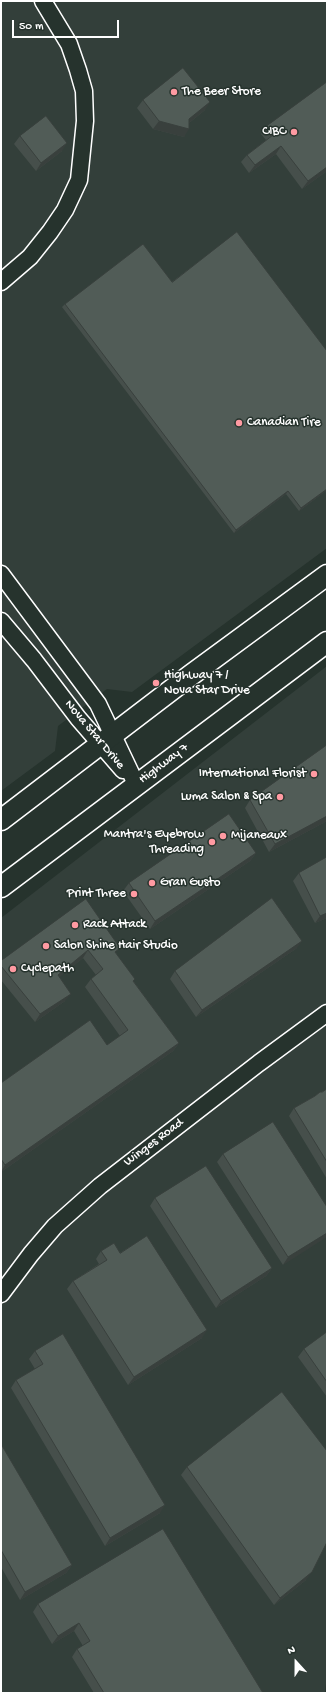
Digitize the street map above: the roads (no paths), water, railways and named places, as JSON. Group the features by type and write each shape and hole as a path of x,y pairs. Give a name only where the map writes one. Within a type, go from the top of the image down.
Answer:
{"main road":[{"path":"1,820 106,739 327,575"},
{"name":"Highway 7","path":"1,887 136,784 327,642"}],"street":[{"path":"1,282 30,257 50,232 65,210 79,180 85,121 84,91 68,44 43,1"},
{"name":"Nova Star Drive","path":"1,574 98,704 106,739"},
{"name":"Nova Star Drive","path":"1,621 34,660 78,718 106,739 136,784"},
{"name":"Winges Road","path":"1,1294 31,1254 55,1226 105,1181 327,1013"}],"place":[{"name":"The Beer Store","path":"174,92"},
{"name":"CIBC","path":"294,132"},
{"name":"Canadian Tire","path":"239,423"},
{"name":"Highway 7 / Nova Star Drive","path":"156,683"},
{"name":"International Florist","path":"314,774"},
{"name":"Luma Salon & Spa","path":"280,797"},
{"name":"Mijaneaux","path":"223,836"},
{"name":"Mantra's Eyebrow Threading","path":"212,842"},
{"name":"Gran Gusto","path":"152,883"},
{"name":"Print Three","path":"134,894"},
{"name":"Rack Attack","path":"75,925"},
{"name":"Salon Shine Hair Studio","path":"46,946"},
{"name":"Cyclepath","path":"13,969"}]}
